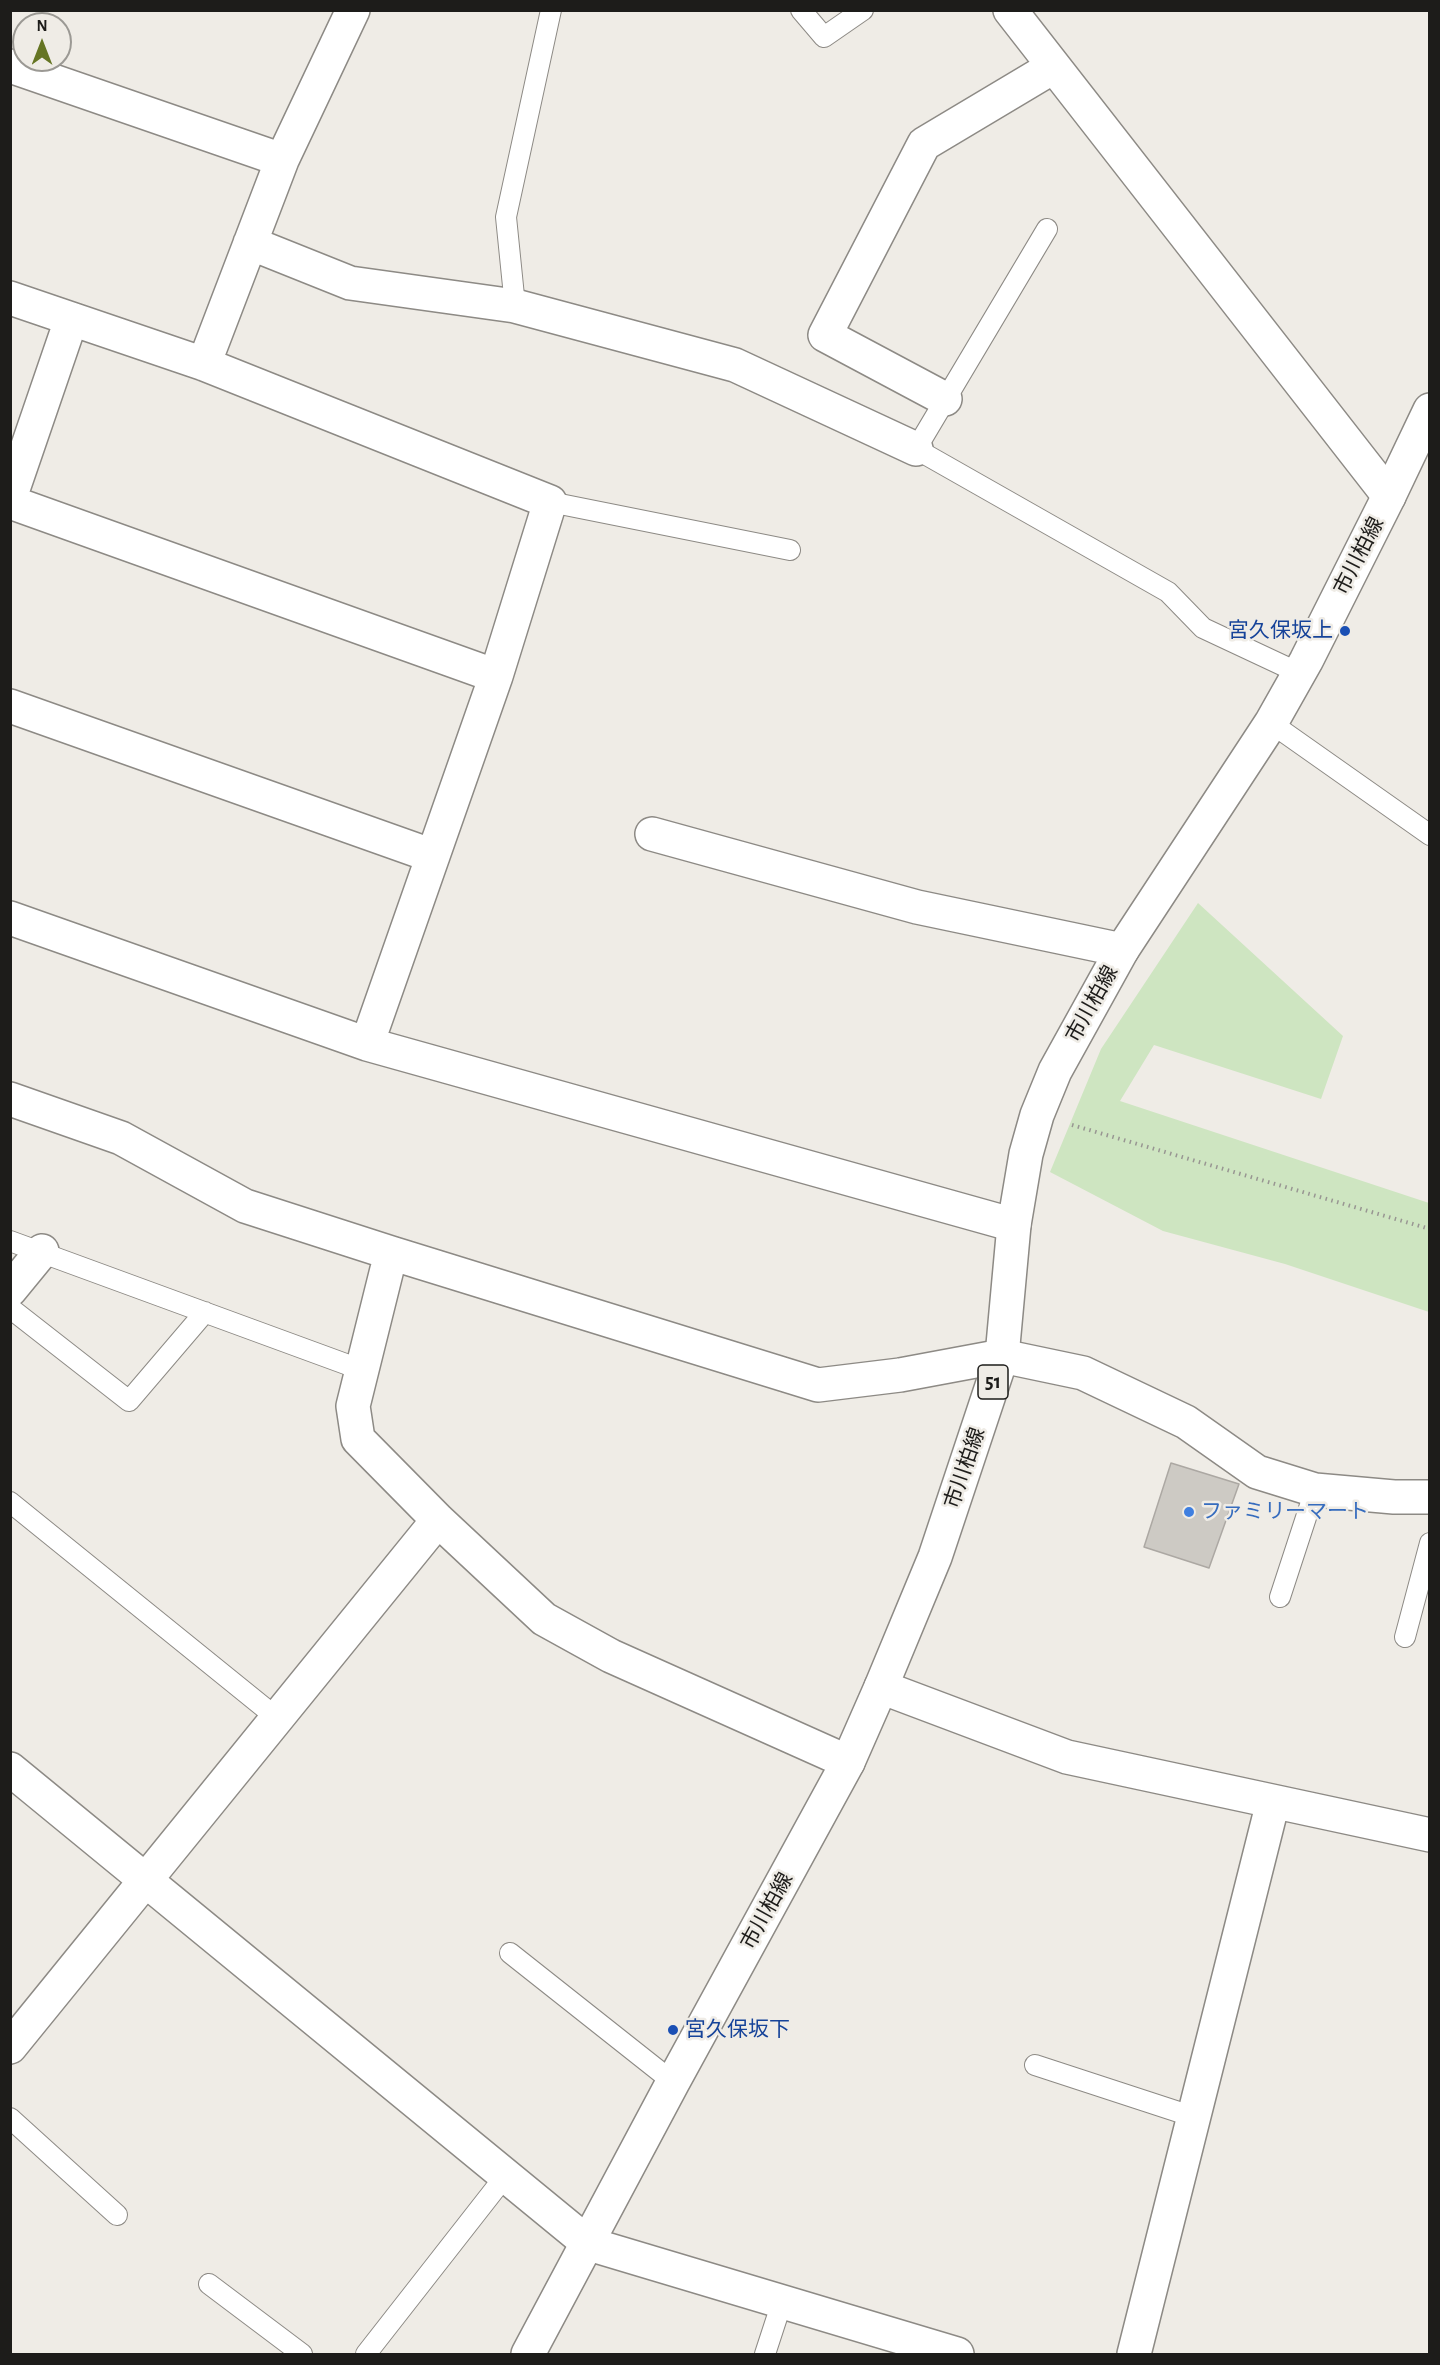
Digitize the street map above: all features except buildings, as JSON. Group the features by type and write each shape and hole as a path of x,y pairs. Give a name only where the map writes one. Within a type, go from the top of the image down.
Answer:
{"street":[{"path":"204,364 282,160 353,10"},
{"path":"1010,10 1389,496"},
{"path":"10,66 282,160"},
{"path":"945,399 825,336 924,144 1053,67"},
{"path":"250,243 350,283 515,306 735,365 916,449"},
{"path":"10,298 204,364 550,502 496,676 367,1044"},
{"path":"71,320 10,500 496,676"},
{"name":"市川柏線","path":"528,2355 673,2082 848,1762 935,1557 1002,1356 1014,1225 1026,1154 1037,1115 1054,1071 1122,950 1271,723 1299,674 1430,410"},
{"path":"10,706 433,855"},
{"path":"652,834 917,907 1122,950"},
{"path":"10,918 367,1044 1014,1225"},
{"path":"10,1099 121,1138 245,1206 818,1385 900,1375 1002,1356 1083,1373 1186,1422 1257,1472 1315,1490 1394,1497 1430,1497"},
{"path":"10,1290 42,1251"},
{"path":"391,1253 353,1406 358,1439 438,1520 544,1619 612,1656 848,1762"},
{"path":"10,2047 438,1520"},
{"path":"881,1687 1067,1758 1430,1835"},
{"path":"10,1769 588,2244 782,2302 913,2348 957,2355"},
{"path":"1134,2355 1273,1802"}],"lane":[{"path":"515,306 506,217 551,10"},
{"path":"801,10 824,37 863,10"},
{"path":"1047,229 916,449 1168,592 1203,628 1299,674"},
{"path":"550,502 790,550"},
{"path":"1271,723 1430,835"},
{"path":"10,1241 362,1370"},
{"path":"10,1308 129,1401 205,1312"},
{"path":"1280,1597 1315,1490"},
{"path":"10,1502 277,1718"},
{"path":"1405,1637 1430,1543"},
{"path":"510,1953 673,2082"},
{"path":"1035,2065 1194,2117"},
{"path":"10,2118 117,2215"},
{"path":"366,2355 506,2175"},
{"path":"209,2284 302,2355"},
{"path":"765,2355 782,2302"}],"path":[{"path":"1037,1115 1430,1228"}],"green space":[{"path":"1198,903 1343,1036 1321,1099 1154,1045 1120,1101 1429,1203 1429,1312 1285,1264 1163,1231 1050,1172 1101,1049"}],"place":[{"name":"宮久保坂上","path":"1345,631"},
{"name":"ファミリーマート","path":"1189,1512"},
{"name":"宮久保坂下","path":"673,2030"}]}
